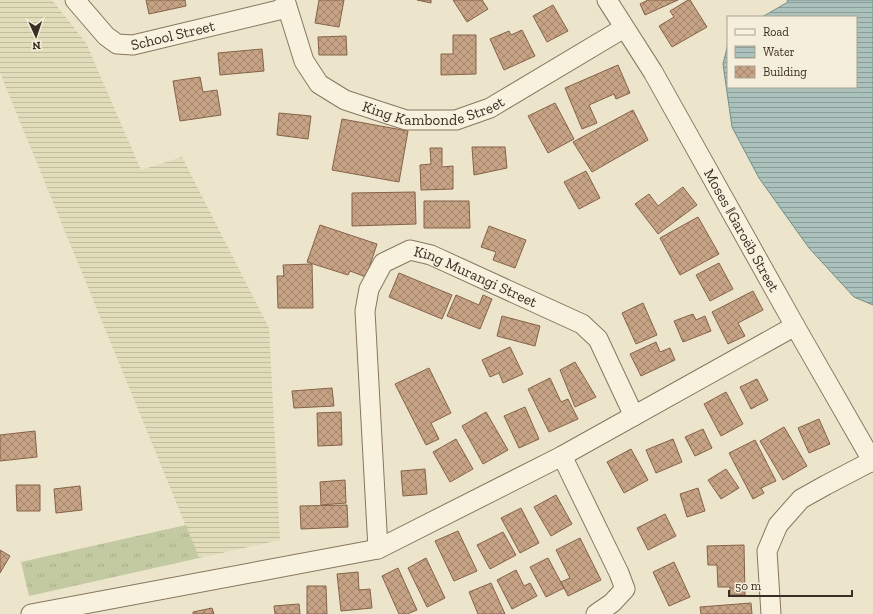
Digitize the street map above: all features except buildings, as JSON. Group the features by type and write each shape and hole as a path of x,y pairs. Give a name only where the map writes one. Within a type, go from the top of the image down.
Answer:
{"street":[{"name":"School Street","path":"75,0 106,36 117,44 133,45 286,4"},
{"name":"Moses ǁGaroëb Street","path":"607,0 653,72 873,462"},
{"name":"King Kambonde Street","path":"286,4 304,61 319,84 345,100 406,120 456,120 490,108 624,28"},
{"name":"King Murangi Street","path":"378,549 364,311 369,289 383,263 410,250 431,255 582,324 598,339 634,416"},
{"path":"31,614 57,612 378,549 562,456 795,326"},
{"path":"562,456 619,573 625,589 612,603 596,614"},
{"path":"771,614 767,551 778,525 800,499 873,462"}],"shaded area":[{"path":"0,0 52,0 86,43 141,170 182,157 269,328 280,540 199,558 0,73"}],"green space":[{"path":"186,525 199,558 29,596 21,562"}],"water":[{"path":"787,0 873,0 873,305 854,297 809,248 759,178 732,127 723,64 727,48 727,88 857,88 857,16 764,16 788,2"}]}
